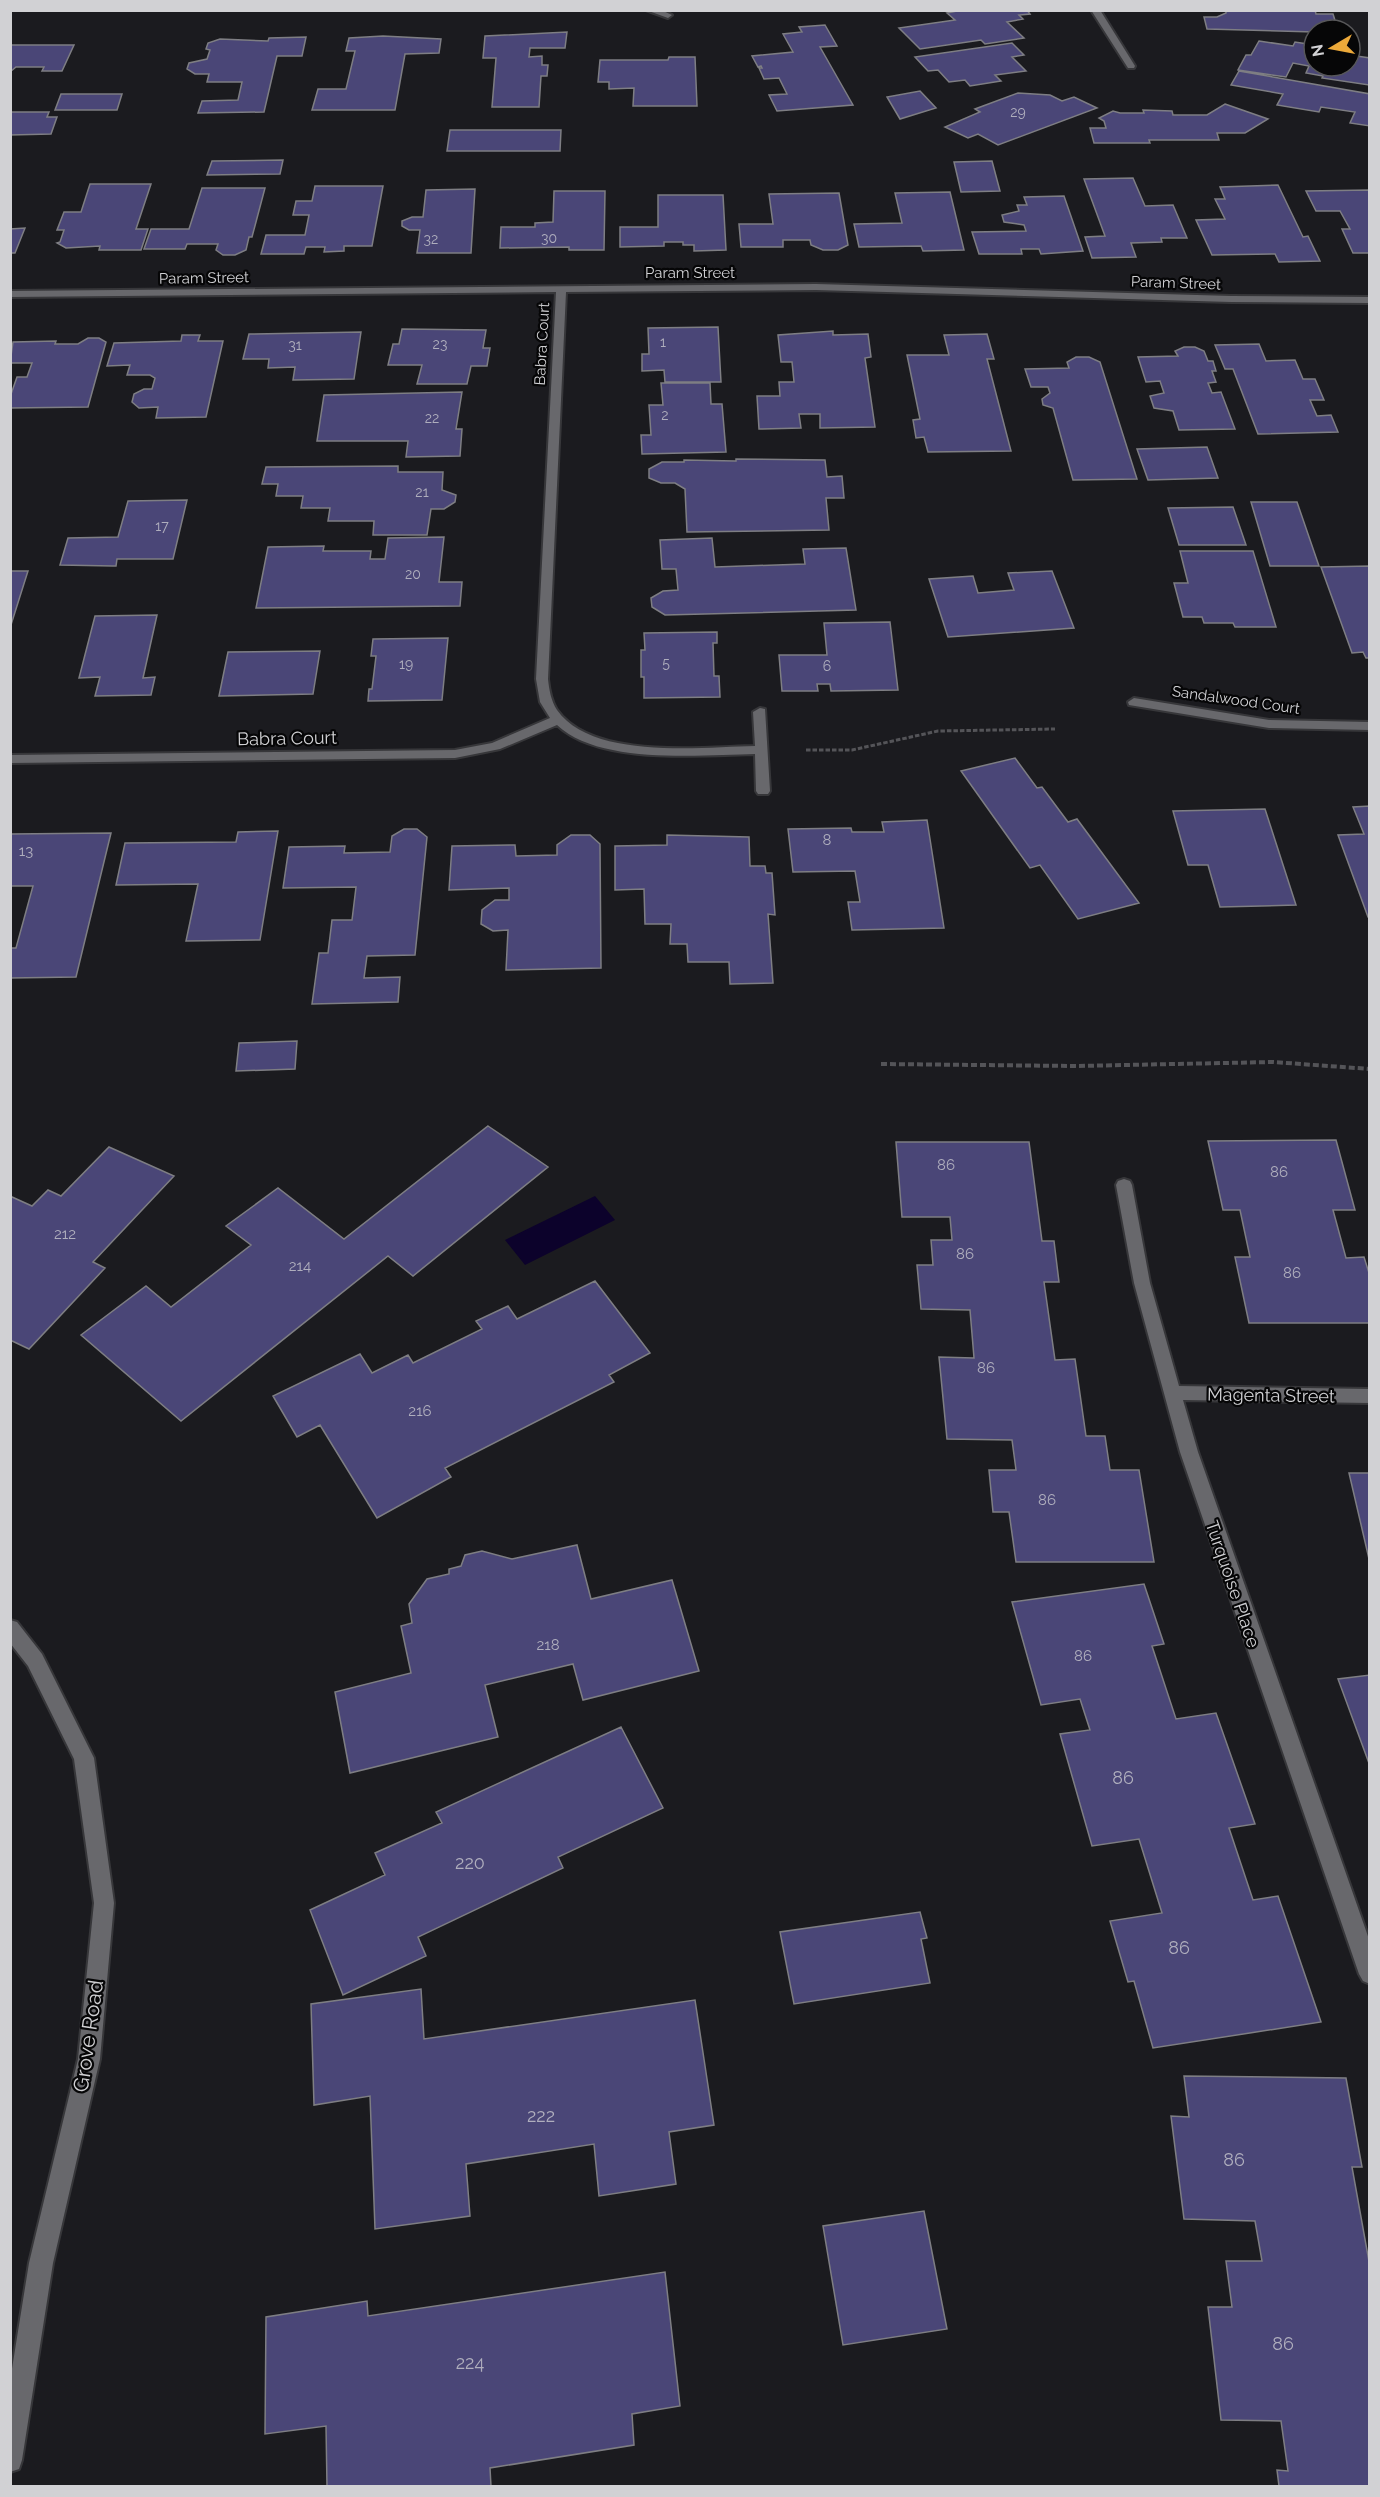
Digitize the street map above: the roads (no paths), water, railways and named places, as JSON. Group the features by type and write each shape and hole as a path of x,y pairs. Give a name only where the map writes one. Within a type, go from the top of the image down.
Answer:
{"street":[{"path":"650,10 668,15"},
{"path":"1095,10 1131,66"},
{"name":"Param Street","path":"10,294 920,288 1191,299 1370,300"},
{"name":"Babra Court","path":"561,289 542,680 546,702 558,720 587,739 619,748 761,750"},
{"name":"Sandalwood Court","path":"1134,702 1269,724 1370,726"},
{"path":"760,712 763,791"},
{"name":"Babra Court","path":"10,759 455,754 501,743 558,720"},
{"name":"Turquoise Place","path":"1124,1185 1142,1283 1206,1507 1370,1974"},
{"name":"Magenta Street","path":"1172,1393 1370,1396"},
{"name":"Grove Road","path":"10,1628 35,1660 84,1758 104,1903 89,2059 40,2263 10,2460"}]}
